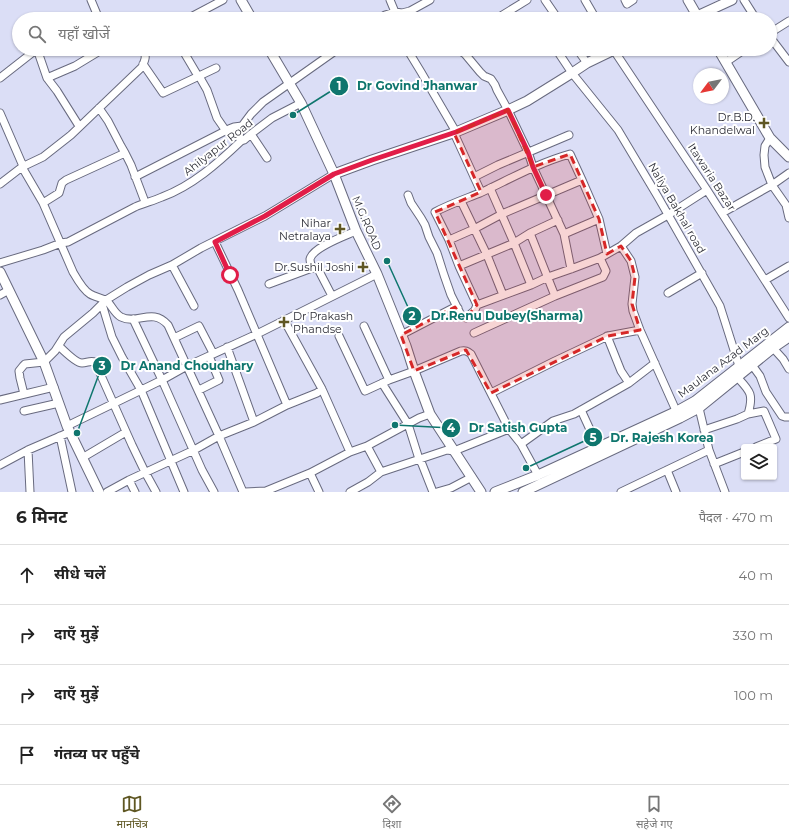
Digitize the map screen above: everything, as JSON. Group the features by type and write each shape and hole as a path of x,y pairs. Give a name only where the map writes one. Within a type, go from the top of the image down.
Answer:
{"street":[{"path":"91,0 96,12"},
{"path":"200,12 223,0"},
{"path":"241,0 248,12"},
{"path":"390,0 395,12"},
{"path":"406,12 430,0"},
{"path":"507,12 527,0"},
{"path":"545,0 553,12"},
{"path":"585,0 592,12"},
{"path":"625,0 627,4 632,0"},
{"path":"688,0 693,12"},
{"path":"707,12 732,0"},
{"path":"744,0 752,12"},
{"path":"777,29 789,21"},
{"path":"777,46 789,62"},
{"path":"0,78 28,56"},
{"path":"39,56 47,78 79,126"},
{"path":"47,78 75,66 91,56"},
{"path":"0,184 22,166 43,157 71,134 142,67 145,56"},
{"path":"186,56 207,90 217,118 226,131"},
{"name":"M.G.ROAD","path":"274,56 301,103 334,174 356,231 377,274 406,346 430,414 481,492"},
{"path":"241,141 239,136 242,126 263,102 328,56"},
{"path":"411,56 455,133 481,192"},
{"path":"469,56 480,72 496,84 497,90 528,152 533,167 564,234 571,269"},
{"name":"Naliya Bakhal road","path":"561,56 572,73 618,130 702,273 720,306 739,366"},
{"path":"582,56 586,63"},
{"path":"24,394 19,371 23,366 26,364 44,362 56,351 64,337 104,302 144,278 265,216 334,174 455,133 508,110 527,101 586,63 600,56"},
{"name":"Itawaria Bazar","path":"620,56 708,190 789,318"},
{"path":"722,56 770,138 789,157"},
{"path":"726,62 735,56"},
{"path":"143,64 163,93 216,68"},
{"name":"Ahilyapur Road","path":"0,263 43,250 60,243 68,242 145,202 162,197 181,188 199,177 241,141 272,118 301,103"},
{"path":"99,108 108,121 125,153 145,202"},
{"path":"0,113 22,166 43,203 73,272 88,294 99,298 122,317 133,319 155,317 163,319 168,325 199,390 244,492 266,491 310,473 430,414"},
{"path":"135,177 226,131 242,126"},
{"path":"251,134 267,158"},
{"path":"474,177 568,135"},
{"path":"770,138 765,146 764,161 772,185 786,205 789,218"},
{"path":"43,203 59,193 62,183 66,180 125,153"},
{"path":"477,305 449,240 435,212 551,159 570,154 599,219 607,254"},
{"path":"722,213 789,174"},
{"path":"449,240 502,214 582,180"},
{"path":"490,188 531,285"},
{"path":"408,195 411,203 421,218 428,237 437,253 451,295 462,317 466,318 475,310 477,305 600,258 621,246 636,233 708,190"},
{"path":"461,201 487,255 503,295"},
{"path":"564,234 599,219"},
{"path":"459,266 487,255 558,220"},
{"path":"312,268 310,259 318,249 356,231"},
{"path":"530,233 555,296"},
{"path":"215,242 238,290 287,405"},
{"path":"621,246 630,261 633,270 633,311 678,414"},
{"path":"474,333 555,296 603,277 606,271 600,258"},
{"path":"172,265 194,306"},
{"path":"765,280 789,266"},
{"path":"269,284 312,268 318,269 332,296"},
{"path":"0,272 44,362 68,429 99,492"},
{"path":"668,293 702,273"},
{"path":"0,465 28,450 60,436 68,429 113,404 187,366 257,334 377,274"},
{"path":"0,295 9,290"},
{"path":"104,302 112,337 141,390 184,492"},
{"path":"401,335 455,307 458,308"},
{"path":"133,319 214,492"},
{"path":"284,320 322,389 350,452"},
{"path":"174,338 199,326 211,354 219,380 199,390"},
{"path":"364,326 389,380"},
{"name":"Maulana Azad Marg","path":"697,404 739,366 789,327"},
{"path":"491,393 607,336 640,330"},
{"path":"339,336 365,391 389,380 414,372 461,351 464,350 471,354 509,429 520,444 538,475"},
{"path":"607,336 621,371 629,383"},
{"name":"Maulana Azad Marg","path":"523,492 697,404 737,377 789,337"},
{"path":"58,346 77,362 81,363 92,360 95,362 126,432 156,492"},
{"path":"227,347 254,422"},
{"path":"773,348 789,368"},
{"path":"520,444 553,421 574,414 629,383 655,363"},
{"path":"752,365 760,376 766,392 782,416 789,416"},
{"path":"737,377 750,390 751,401 748,414"},
{"path":"382,383 408,424 419,459 432,492"},
{"path":"0,400 54,387"},
{"path":"107,492 145,472 194,450 219,436 254,422 287,405 317,393 322,389"},
{"path":"24,411 58,403"},
{"path":"697,404 709,450 725,492"},
{"path":"581,410 598,447"},
{"path":"704,430 748,414 764,411 776,439 764,444"},
{"name":"Maulana Azad Marg","path":"495,492 538,475 598,447 678,414"},
{"path":"350,492 368,482 381,472 447,450 454,451 509,429"},
{"path":"82,458 126,432"},
{"path":"60,436 72,492"},
{"path":"367,446 381,472"},
{"path":"28,450 30,492"},
{"path":"621,492 634,489 667,470 709,450"},
{"path":"714,464 741,453"},
{"path":"667,470 676,492"},
{"path":"310,473 319,492"},
{"path":"437,492 451,488 472,477"},
{"path":"129,480 135,492"}],"highlighted area":[{"path":"508,110 533,167 570,154 599,219 607,254 621,246 631,261 635,277 632,304 640,330 608,336 491,393 466,350 414,371 401,335 455,307 464,320 477,305 435,212 481,192 454,133"}],"place":[{"name":"Dr Govind Jhanwar","path":"293,115"},
{"name":"Dr.B.D. Khandelwal","path":"764,123"},
{"name":"Nihar Netralaya","path":"340,229"},
{"name":"Dr.Renu Dubey(Sharma)","path":"387,261"},
{"name":"Dr.Sushil Joshi","path":"363,267"},
{"name":"Dr Prakash Phandse","path":"284,322"},
{"name":"Dr Satish Gupta","path":"395,425"},
{"name":"Dr Anand Choudhary","path":"77,433"},
{"name":"Dr. Rajesh Korea","path":"526,468"}],"route":[{"path":"230,275 215,242 265,216 334,174 456,132 508,110 546,195"}]}
